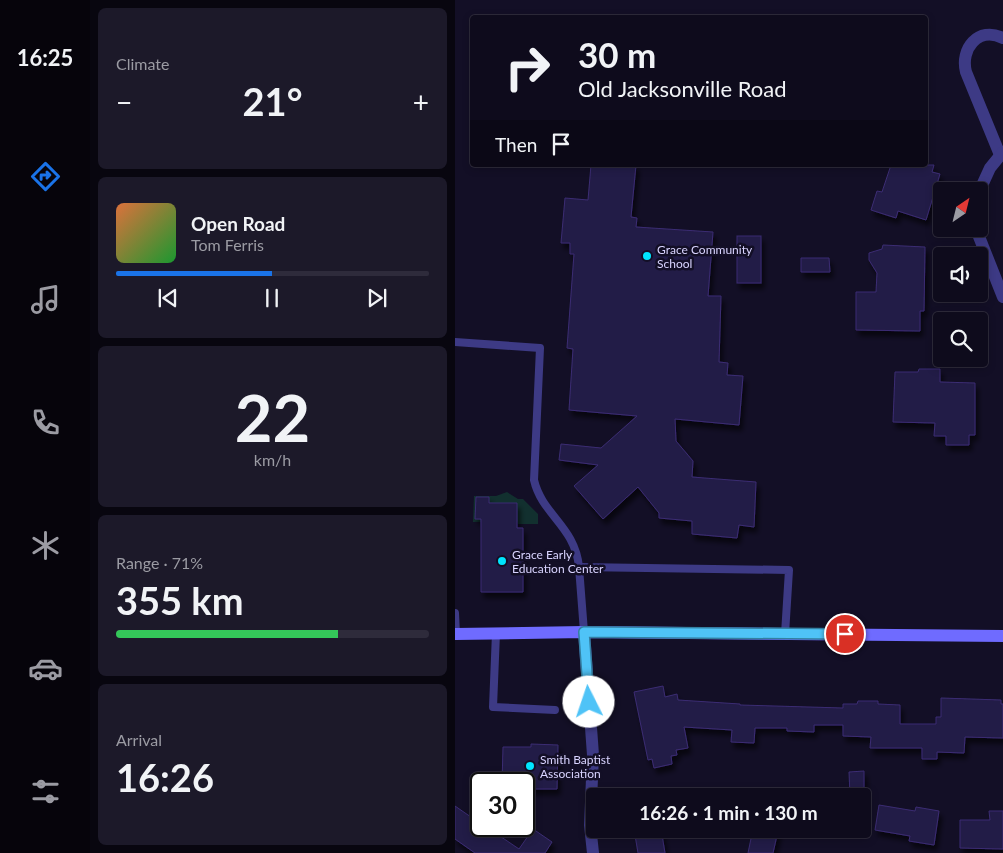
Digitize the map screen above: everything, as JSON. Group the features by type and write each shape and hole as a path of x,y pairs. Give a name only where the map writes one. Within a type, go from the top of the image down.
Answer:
{"main road":[{"path":"455,634 584,632 1003,636"}],"street":[{"path":"984,182 990,168 1001,153 963,62 971,43 979,37 988,34 1003,38"},
{"path":"980,238 1003,297"},
{"path":"584,632 593,755 590,825 593,853"}],"lane":[{"path":"455,342 540,348 534,480 539,495 576,548 584,632"},
{"path":"579,567 789,570 785,634"},
{"path":"455,613 455,634"},
{"path":"496,633 493,707 555,710"}],"green space":[{"path":"507,492 518,499 523,499 538,514 538,524 518,524 517,521 473,522 474,496 496,496"}],"building":[{"path":"928,165 934,165 932,172 940,174 938,182 933,182 933,197 926,220 898,211 896,218 871,210 877,191 882,192 890,167 928,167"},
{"path":"591,167 636,167 631,217 637,218 636,227 713,232 708,296 721,296 719,362 728,363 727,375 743,376 739,425 675,419 676,441 693,461 692,477 756,482 754,527 739,525 737,538 692,534 692,521 659,518 659,513 638,487 603,519 574,486 598,465 559,460 561,444 601,448 637,416 569,410 573,349 567,348 574,254 570,254 570,243 561,243 565,198 588,200"},
{"path":"737,236 761,236 761,283 737,283"},
{"path":"883,245 925,247 924,311 920,311 920,331 856,330 856,292 876,292 877,273 869,260 869,253 882,249"},
{"path":"801,258 829,258 830,272 801,272"},
{"path":"919,369 940,369 940,382 975,383 975,435 969,435 969,445 946,445 946,436 934,436 935,423 893,422 895,372 918,372"},
{"name":"Grace Early Education Center","path":"476,497 489,497 489,503 517,503 517,528 523,528 523,592 481,592 481,519 475,519"},
{"path":"663,686 665,697 677,694 678,700 740,705 843,708 843,704 857,704 858,701 878,701 878,704 900,705 900,724 936,724 936,717 941,717 941,698 1001,700 1001,704 1003,704 1003,738 965,737 964,753 937,752 937,759 922,759 922,748 870,748 871,737 843,736 843,725 814,725 814,732 787,731 787,728 755,728 754,743 731,742 732,730 684,727 688,748 676,750 677,755 671,756 672,764 654,768 652,759 648,760 634,692"},
{"name":"Smith Baptist Association","path":"531,744 558,745 557,789 535,789 535,772 502,772 503,747 531,747"},
{"path":"864,771 864,788 850,788 849,772"},
{"path":"879,805 915,811 916,807 939,811 934,845 909,841 910,836 875,830"},
{"path":"455,806 470,816 470,837 501,837 519,849 527,837 535,837 535,830 552,842 545,853 475,853 455,839"},
{"path":"989,811 1003,811 1003,849 960,848 960,820 990,820"},
{"path":"636,838 662,838 665,853 638,853"},
{"path":"751,838 776,838 773,853 748,853"}],"place":[{"name":"Grace Community School","path":"647,256"},
{"name":"Grace Early Education Center","path":"502,561"},
{"name":"Smith Baptist Association","path":"530,766"}],"route":[{"path":"589,702 584,632 845,634"}]}
